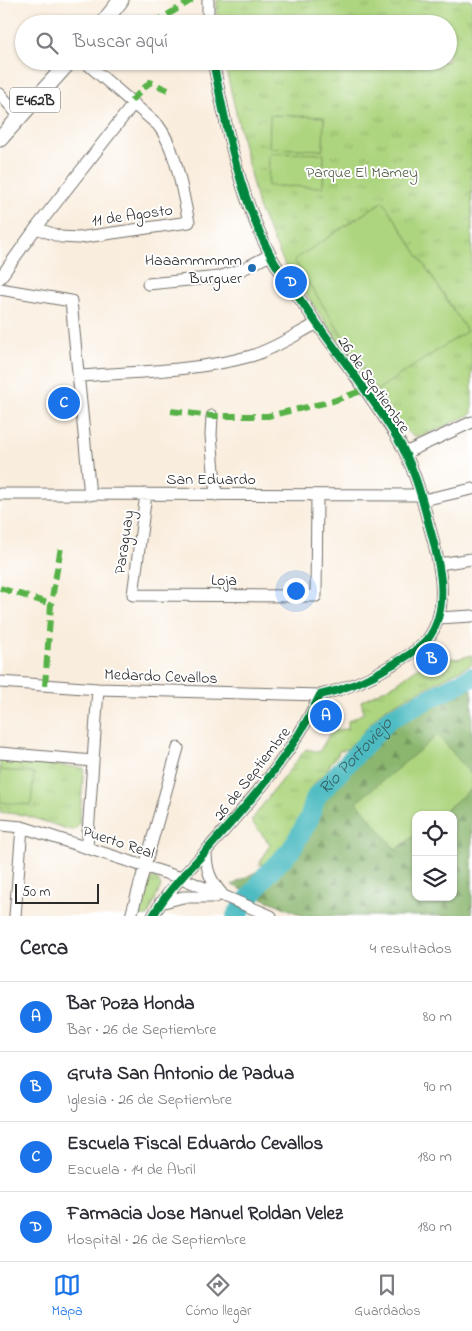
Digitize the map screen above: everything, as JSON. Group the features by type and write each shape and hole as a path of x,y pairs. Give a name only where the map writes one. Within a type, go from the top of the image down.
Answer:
{"main road":[{"path":"109,15 121,0"},
{"name":"E462B","path":"0,139 62,70"}],"street":[{"path":"208,0 208,15"},
{"name":"11 de Agosto","path":"36,228 61,237 78,238 189,222 168,141 158,125 95,70"},
{"name":"26 de Septiembre","path":"154,916 160,903 281,762 304,727 320,695 362,683 412,653 427,640 438,618 441,592 439,564 422,497 405,453 385,420 316,324 270,255 260,236 242,185 215,70"},
{"path":"0,94 20,117"},
{"path":"0,278 36,228 134,103"},
{"path":"148,284 219,277 237,272 270,255"},
{"path":"0,289 71,301 80,376 90,494"},
{"path":"80,376 212,364 251,356 274,347 316,324"},
{"path":"212,416 211,435 216,495"},
{"path":"405,453 472,422"},
{"name":"San Eduardo","path":"0,494 422,497 472,489"},
{"name":"Paraguay","path":"133,595 146,494"},
{"name":"Loja","path":"133,595 316,596 317,495"},
{"path":"439,564 472,558"},
{"path":"438,618 472,616"},
{"name":"Medardo Cevallos","path":"0,682 98,689 320,695"},
{"path":"87,848 98,689"},
{"path":"131,916 178,748"},
{"path":"0,753 93,760"},
{"name":"Puerto Real","path":"0,825 22,827 181,878 271,916"},
{"path":"15,916 22,827"},
{"path":"206,851 208,874 212,883 225,897"},
{"path":"160,903 183,897 225,897"}],"green space":[{"name":"Parque El Mamey","path":"217,0 472,0 472,414 423,436 414,436 406,431 338,340 285,265 258,207 226,70 457,70 457,15 217,15"},
{"path":"270,115 324,117 323,150 269,148"},
{"path":"269,153 324,154 323,187 268,186"},
{"path":"383,201 467,331 377,390 294,260"},
{"path":"472,655 472,664 383,710 360,737 347,749 339,751 326,773 315,782 306,799 302,822 285,847 272,862 259,865 270,844 251,821 306,749 319,752 332,730 348,729 348,721 364,713 361,701 397,683 427,661 438,656 457,659"},
{"path":"472,689 472,916 304,916 232,885 299,848 323,804 346,773 394,724 435,699"},
{"path":"438,735 472,776 472,788 444,811 412,811 412,837 396,850 357,802"},
{"path":"0,760 84,768 79,825 74,830 71,830 24,815 0,812"},
{"path":"0,770 34,773 31,805 0,802"},
{"path":"154,878 158,880 161,886 148,916 137,916 147,880"}],"waterway":[{"name":"Río Portoviejo","path":"236,916 267,874 291,850 309,819 316,797 389,719 472,677"}],"marked path":[{"path":"167,15 192,0"},
{"path":"131,101 150,82 168,90"},
{"path":"171,411 212,416 268,416 333,401 364,390"},
{"path":"45,686 51,604 61,547"},
{"path":"0,588 51,604"}],"cycle path":[{"path":"153,916 171,890 269,777 297,738 320,695 365,680 419,648 427,640 435,627 441,599 439,568 433,539 416,479 407,457 374,402 282,275 272,258 251,212 235,162 215,70"}],"place":[{"name":"Haaammmmm Burguer","path":"252,268"},
{"name":"Farmacia Jose Manuel Roldan Velez","path":"291,282"},
{"name":"Escuela Fiscal Eduardo Cevallos","path":"64,403"},
{"name":"Gruta San Antonio de Padua","path":"432,659"},
{"name":"Bar Poza Honda","path":"326,716"}]}
